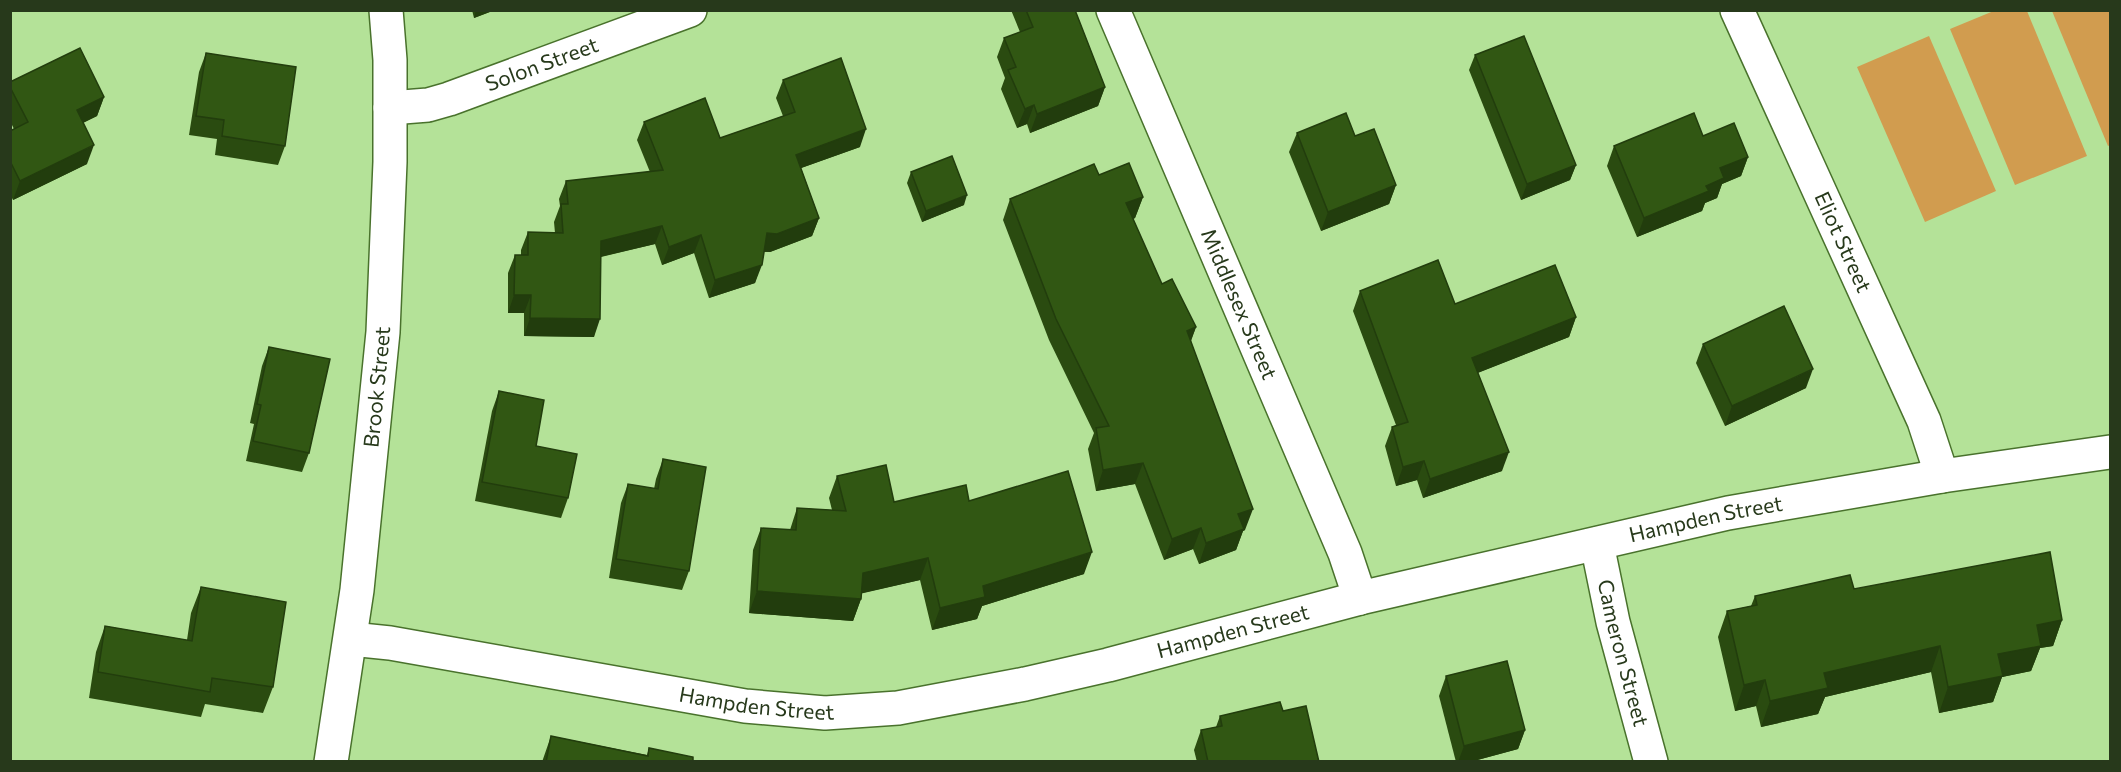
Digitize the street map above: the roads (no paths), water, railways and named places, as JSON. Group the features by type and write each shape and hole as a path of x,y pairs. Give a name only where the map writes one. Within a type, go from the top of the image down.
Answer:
{"street":[{"name":"Brook Street","path":"331,762 351,639 383,332 390,108 386,10"},
{"name":"Solon Street","path":"390,108 428,105 449,99 690,10"},
{"name":"Middlesex Street","path":"1113,10 1345,553 1360,598"},
{"name":"Eliot Street","path":"1737,10 1928,430 1942,476"},
{"name":"Hampden Street","path":"351,639 390,643 705,701 783,711 852,712 898,708 1035,682 1360,598 1795,500 2110,452"},
{"name":"Cameron Street","path":"1598,544 1613,622 1651,762"}]}
